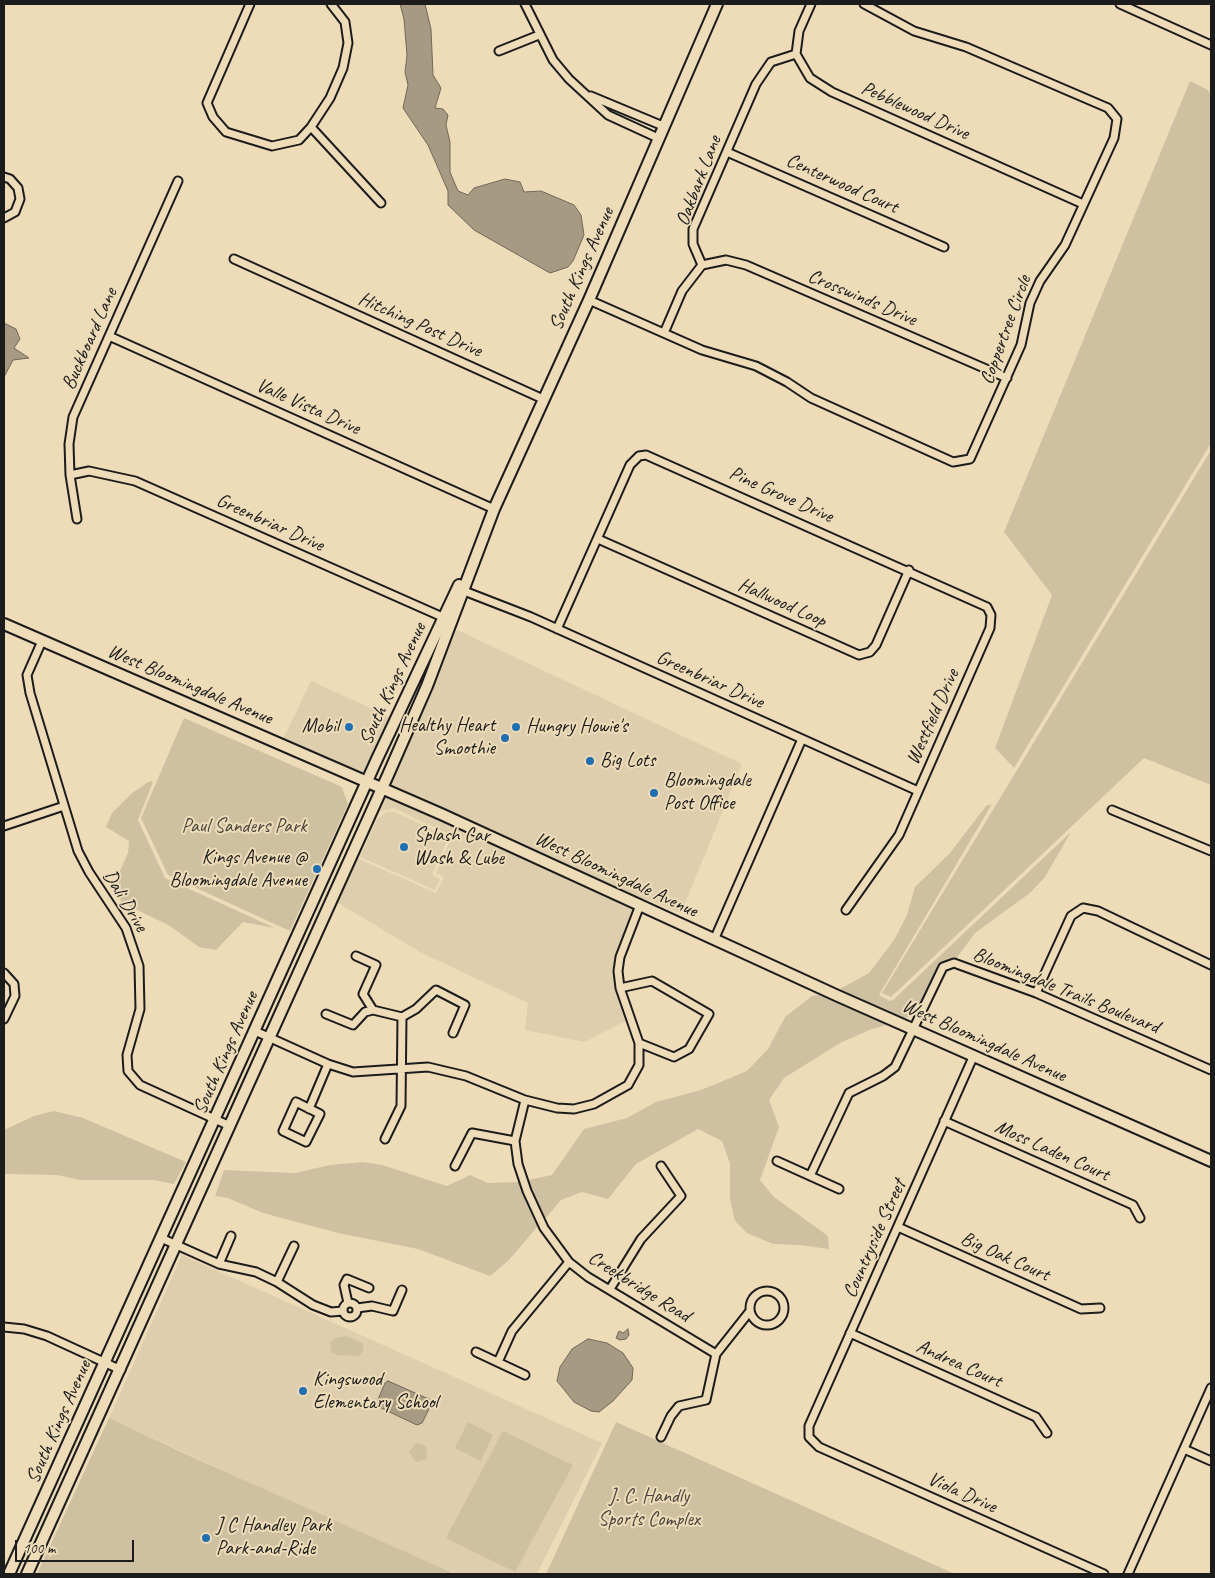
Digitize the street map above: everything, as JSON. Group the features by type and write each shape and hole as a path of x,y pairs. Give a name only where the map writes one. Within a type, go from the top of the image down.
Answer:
{"main road":[{"name":"South Kings Avenue","path":"10,1574 368,782 448,619 494,509 589,300 717,4"},
{"name":"South Kings Avenue","path":"27,1574 121,1370 427,686 448,619"},
{"name":"West Bloomingdale Avenue","path":"4,624 382,788 838,996 1211,1161"}],"street":[{"path":"250,4 207,103 213,117 226,132 272,146 298,140 311,127 330,98 339,76 348,43 345,22 331,4"},
{"path":"524,4 553,60 588,96 608,115 658,138"},
{"path":"796,54 799,31 811,4"},
{"name":"Coppertree Circle","path":"589,300 702,350 756,366 787,382 811,398 953,462 970,459 1022,345 1030,303 1040,281 1064,245 1114,138 1117,118 1108,108 966,47 914,31 864,4"},
{"path":"1120,4 1211,45"},
{"path":"499,51 539,35"},
{"name":"Oakbark Lane","path":"702,265 693,244 693,229 756,84 771,62 796,54"},
{"name":"Pebblewood Drive","path":"796,54 810,78 832,92 1083,204"},
{"path":"588,96 663,126"},
{"path":"311,127 381,203"},
{"name":"Centerwood Court","path":"727,152 944,247"},
{"path":"4,176 10,179 18,188 20,199 15,212 4,218"},
{"name":"Buckboard Lane","path":"77,519 70,475 69,444 73,417 178,181"},
{"name":"Hitching Post Drive","path":"234,259 543,399"},
{"name":"Crosswinds Drive","path":"702,265 726,260 746,265 1007,378"},
{"path":"664,333 682,291 702,265"},
{"name":"Valle Vista Drive","path":"109,336 494,509"},
{"name":"Pine Grove Drive","path":"598,539 630,465 639,456 652,456 908,570"},
{"name":"Greenbriar Drive","path":"70,475 89,471 108,473 135,481 448,619"},
{"path":"558,629 598,539"},
{"name":"Hallwood Loop","path":"598,539 859,654 870,652 876,645 908,570"},
{"name":"Westfield Drive","path":"846,910 899,835 990,628 992,618 990,611 982,603 908,570"},
{"name":"Greenbriar Drive","path":"461,587 484,600 487,599 558,629 918,791"},
{"name":"Dali Drive","path":"42,641 29,671 27,683 81,857 124,924 137,959 140,1004 137,1024 126,1059 129,1074 140,1085 230,1126"},
{"path":"714,940 802,739"},
{"path":"4,826 64,806"},
{"path":"1112,810 1211,852"},
{"path":"255,1031 328,1064 353,1072 428,1068 466,1076 525,1100 565,1109 574,1109 594,1104 628,1086 639,1065 639,1044 620,988 618,971 620,957 640,905"},
{"path":"1036,993 1071,916 1083,908 1098,911 1211,965"},
{"path":"356,956 376,965 362,994 373,1010"},
{"name":"Bloomingdale Trails Boulevard","path":"810,1176 849,1093 883,1076 895,1067 912,1028 943,967 954,963 1036,993 1211,1070"},
{"path":"4,973 14,984 15,996 4,1020"},
{"path":"620,988 652,982 709,1014 689,1049 674,1057 639,1044"},
{"path":"326,1014 353,1025 365,1012 373,1010 402,1017 416,1009 436,990 465,1005 453,1033"},
{"path":"385,1139 401,1106 402,1017"},
{"name":"Countryside Street","path":"809,1437 808,1426 974,1055"},
{"path":"309,1109 328,1064"},
{"name":"Creekbridge Road","path":"525,1100 515,1141 518,1164 527,1192 544,1228 569,1262 588,1278 610,1289 716,1354"},
{"path":"296,1102 309,1109 320,1114 306,1142 283,1131 296,1102"},
{"name":"Moss Laden Court","path":"944,1121 1133,1205 1140,1218"},
{"path":"455,1166 472,1133 515,1141"},
{"path":"777,1161 839,1189"},
{"path":"610,1289 641,1239 681,1196 661,1166"},
{"name":"Big Oak Court","path":"898,1227 1081,1309 1100,1308"},
{"path":"219,1264 231,1236"},
{"path":"161,1238 219,1264 256,1272 277,1282 313,1305 331,1312 344,1311"},
{"path":"277,1282 294,1246"},
{"path":"498,1362 512,1331 569,1262"},
{"path":"344,1311 348,1303 344,1285 347,1279 370,1288"},
{"path":"357,1308 372,1306 389,1312 392,1311 402,1290"},
{"path":"661,1436 671,1416 679,1406 706,1400 716,1354 750,1311 752,1300 755,1296 765,1291 776,1294 783,1302 783,1313 771,1324 761,1323 752,1316 750,1311"},
{"path":"344,1311 346,1316 353,1316 357,1313 357,1308 353,1303 348,1303"},
{"path":"4,1327 24,1329 48,1336 121,1370"},
{"name":"Andrea Court","path":"850,1334 1036,1417 1047,1433"},
{"path":"476,1352 525,1375"},
{"path":"1128,1574 1211,1388"},
{"name":"Viola Drive","path":"809,1437 819,1447 1104,1574"},
{"path":"1184,1449 1211,1461"}],"shaded area":[{"path":"400,4 425,4 431,29 433,75 441,88 435,108 443,109 448,115 446,125 450,142 450,172 458,191 468,195 474,188 505,179 520,182 524,192 541,191 574,205 581,215 584,235 573,261 568,267 550,273 474,230 448,205 448,191 428,145 403,108 408,85 405,72 407,55 404,19"},
{"path":"4,323 16,329 20,339 14,348 29,358 13,360 4,377"},
{"path":"453,628 742,764 681,913 643,898 642,900 388,785"},
{"path":"311,681 392,718 366,776 283,739"},
{"path":"384,794 634,907 616,956 614,970 617,993 627,1020 585,1042 525,1030 528,1003 420,952 335,901","holes":["394,808 452,836 436,873 442,876 443,879 436,893 357,858 374,818 380,811"]},
{"name":"Splash Car Wash & Lube","path":"387,812 394,812 449,837 433,872 433,876 440,879 435,890 360,857 377,819"},
{"name":"Kingswood Elementary School","path":"182,1255 602,1443 537,1574 457,1574 383,1544 109,1418"},
{"path":"628,1329 629,1335 626,1339 620,1340 616,1338 619,1331 623,1333"},
{"path":"588,1339 607,1343 623,1353 633,1368 632,1380 613,1401 599,1412 591,1411 574,1402 557,1381 560,1367 572,1349"},
{"path":"388,1381 431,1400 431,1405 422,1423 417,1425 377,1406 385,1383"}],"green space":[{"path":"1190,81 1208,90 1211,95 1211,443 1014,768 995,748 1052,595 1004,532"},
{"path":"1211,450 1211,785 1144,758 891,997 882,993"},
{"name":"Paul Sanders Park","path":"184,718 342,787 348,804 290,931 168,875 141,818"},
{"path":"150,781 153,782 138,820 165,878 275,928 243,922 216,950 199,947 170,926 121,902 115,882 128,853 129,841 106,827 112,813 132,793"},
{"path":"992,804 879,995 890,1001 893,1000 1071,832 1045,877 1030,893 975,933 956,959 940,965 915,1014 903,1019 838,990 869,973 894,940 907,915 915,887 950,853 986,806"},
{"path":"822,994 890,1024 872,1029 840,1043 784,1078 769,1100 779,1127 760,1180 774,1197 828,1236 829,1249 773,1244 747,1233 735,1221 730,1199 730,1164 722,1141 698,1129 636,1164 608,1199 582,1192 561,1200 545,1219 528,1180 552,1175 584,1129 627,1118 656,1102 701,1090 747,1071 768,1049 785,1017 812,996"},
{"path":"54,1111 83,1118 186,1162 174,1184 154,1180 80,1180 57,1175 4,1174 4,1130 34,1116"},
{"path":"363,1162 382,1165 447,1186 470,1175 488,1183 519,1182 538,1226 509,1260 490,1276 418,1249 338,1233 263,1213 228,1198 215,1196 224,1170 295,1173 330,1165"},
{"path":"346,1336 362,1343 364,1350 359,1356 337,1355 331,1352 330,1342 336,1338"},
{"path":"109,1418 190,1456 455,1574 37,1574"},
{"path":"468,1422 493,1435 481,1461 455,1448"},
{"name":"J. C. Handly Sports Complex","path":"616,1422 955,1574 546,1574"},
{"path":"503,1431 573,1465 515,1572 446,1538"},
{"path":"416,1443 426,1446 427,1459 416,1462 409,1452"}],"place":[{"name":"Mobil","path":"349,727"},
{"name":"Hungry Howie's","path":"516,727"},
{"name":"Healthy Heart Smoothie","path":"505,738"},
{"name":"Big Lots","path":"590,761"},
{"name":"Bloomingdale Post Office","path":"654,793"},
{"name":"Splash Car Wash & Lube","path":"404,847"},
{"name":"Kings Avenue @ Bloomingdale Avenue","path":"317,869"},
{"name":"Kingswood Elementary School","path":"303,1391"},
{"name":"J C Handley Park Park-and-Ride","path":"206,1538"}]}
